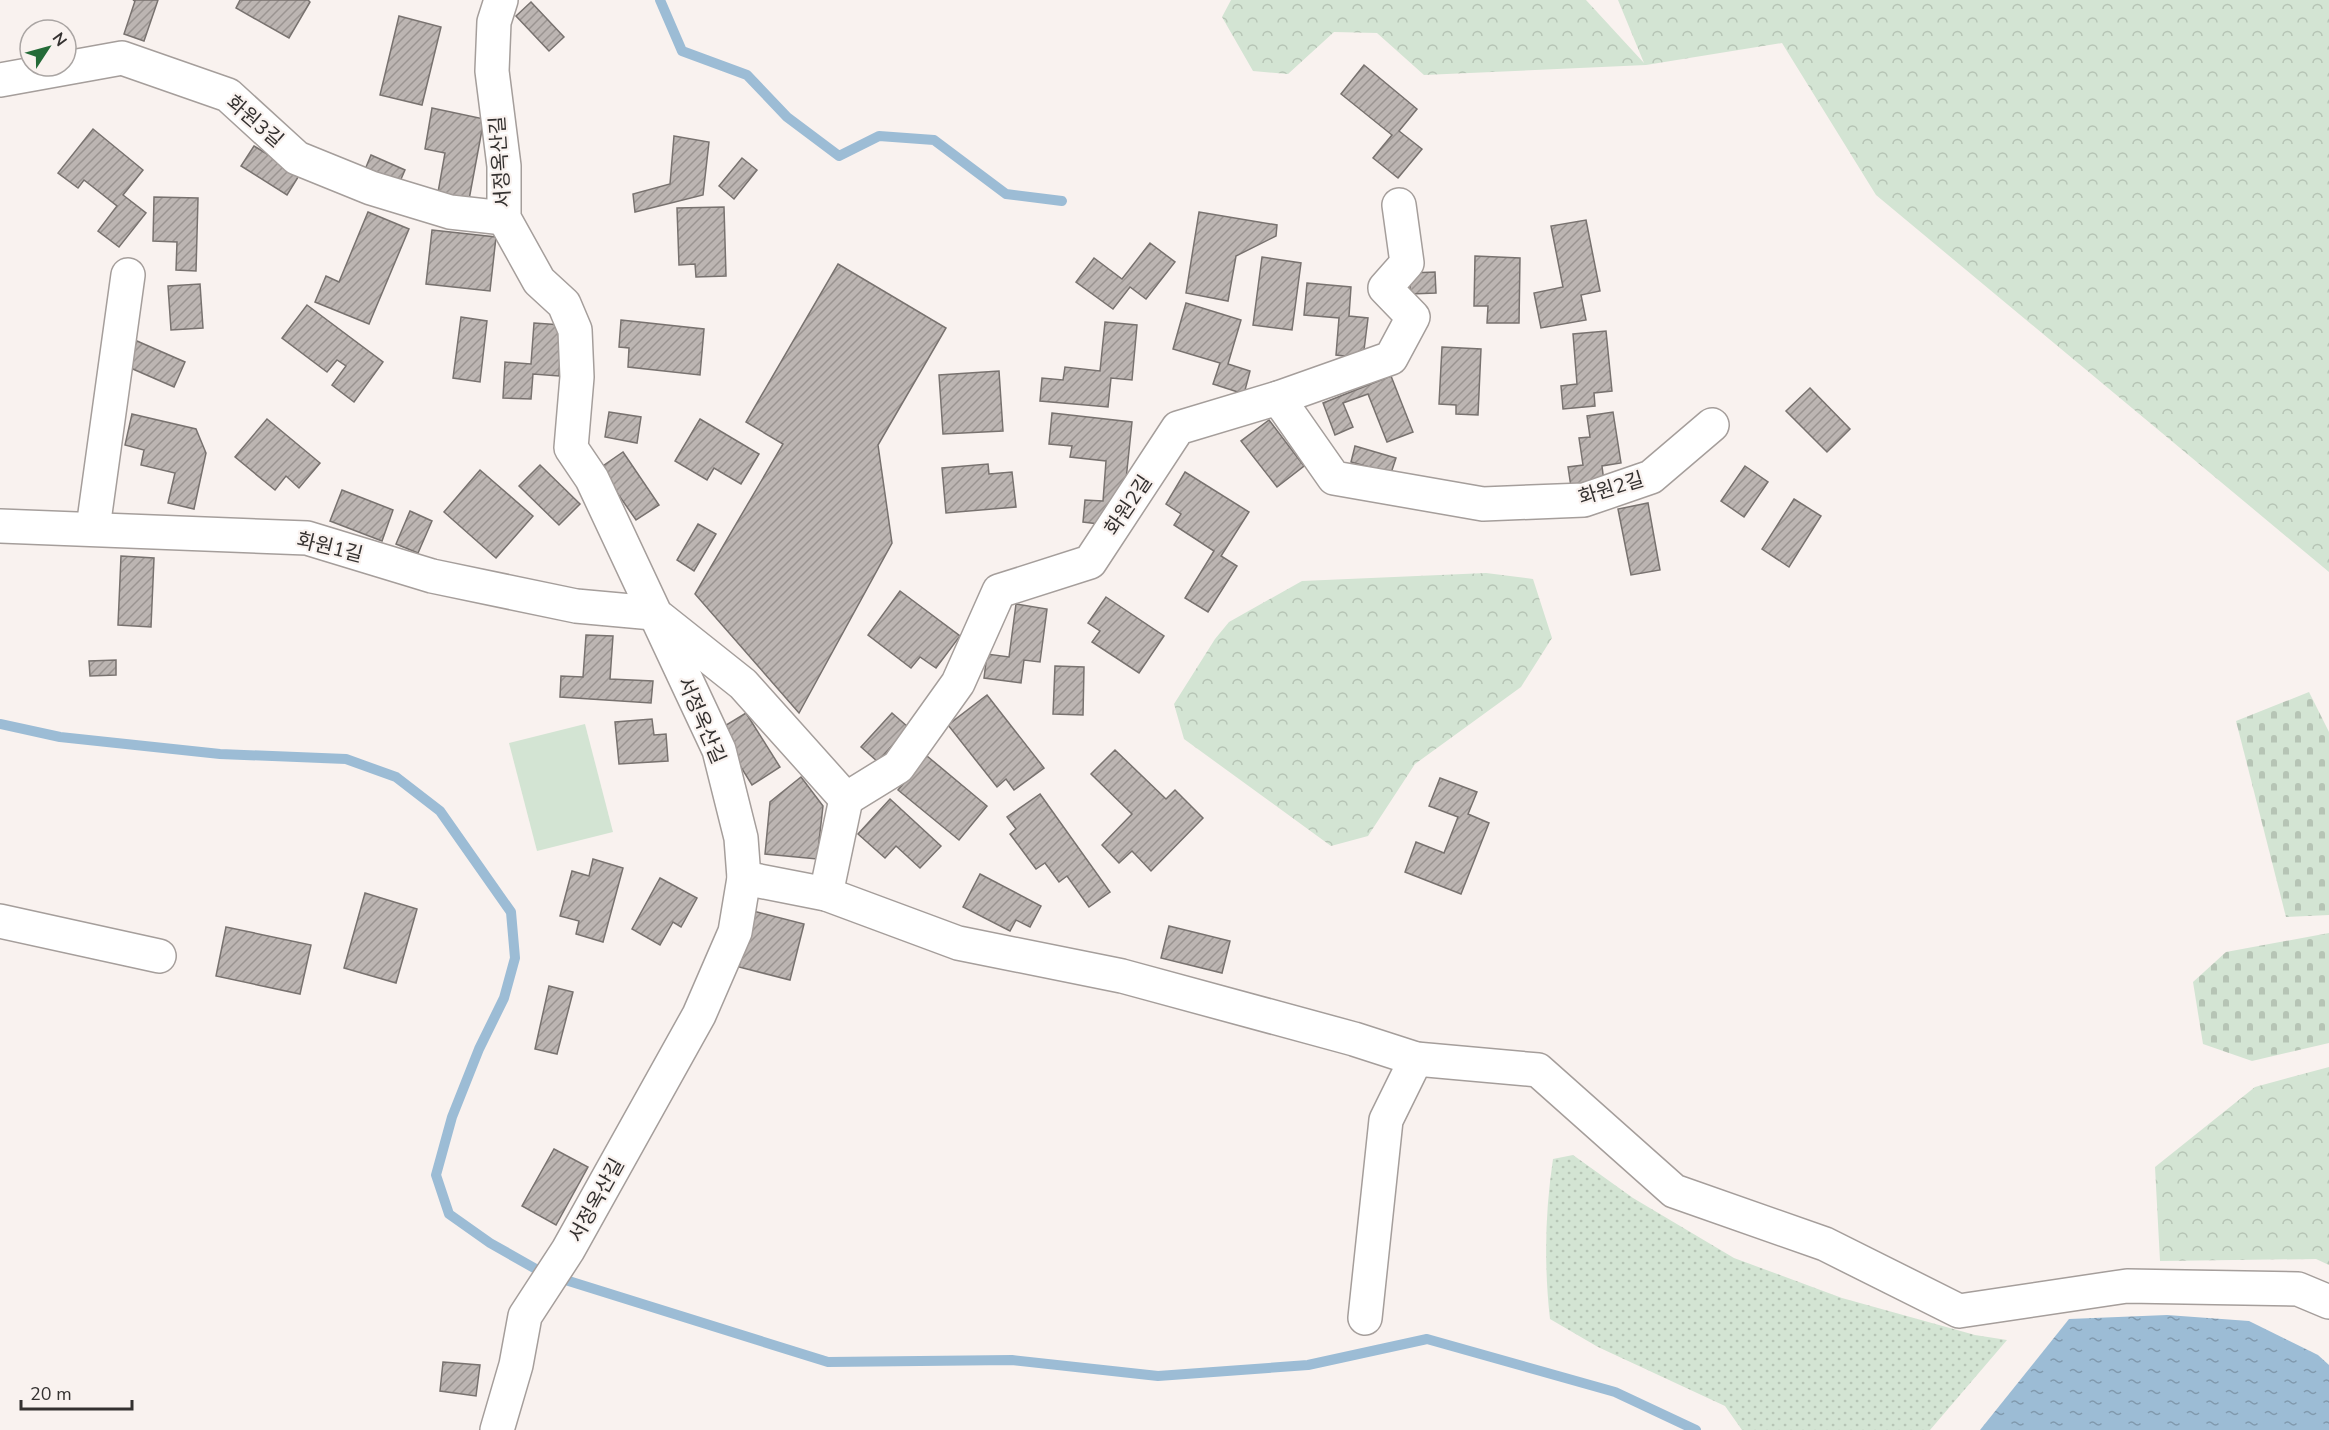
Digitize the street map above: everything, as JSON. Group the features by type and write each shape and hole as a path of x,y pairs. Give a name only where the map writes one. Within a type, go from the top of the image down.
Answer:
{"lane":[{"name":"서정옥산길","path":"497,1430 516,1365 525,1316 568,1250 699,1015 735,932 744,878 741,838 719,750 592,479 571,448 577,377 575,330 564,304 539,281 504,218 504,166 492,71 494,22 501,0"},
{"name":"화원3길","path":"0,80 122,58 228,95 297,158 372,188 450,212 504,218"},
{"path":"1278,398 1391,358 1413,317 1385,288 1407,263 1399,205"},
{"path":"93,528 128,275"},
{"name":"화원2길","path":"846,799 898,767 958,683 999,591 1090,562 1178,428 1278,398 1334,478 1483,504 1584,500 1651,477 1712,425"},
{"name":"화원1길","path":"0,526 307,538 432,576 576,606 653,613"},
{"path":"653,613 743,684 846,799 826,894"},
{"path":"744,878 826,894 958,943 1122,976 1416,1059 1538,1070 1674,1191 1826,1244 1959,1311 2127,1286 2298,1289 2329,1302"},
{"path":"0,921 159,956"},
{"path":"1365,1318 1386,1119 1416,1059"}],"green space":[{"path":"1231,0 1586,0 1644,63 1618,0 2329,0 2329,572 1876,195 1782,43 1646,65 1424,75 1377,33 1334,32 1288,74 1253,71 1222,17"},
{"path":"1486,573 1533,579 1552,638 1521,687 1415,764 1368,836 1331,846 1184,739 1174,704 1215,639 1229,622 1302,581"},
{"path":"2309,692 2329,732 2329,915 2286,917 2236,721"},
{"path":"585,724 613,832 537,851 509,743"},
{"path":"2329,933 2329,1043 2252,1061 2203,1044 2193,982 2226,952"},
{"path":"2329,1067 2329,1265 2316,1259 2160,1261 2155,1167 2255,1087"},
{"path":"1573,1155 1633,1198 1734,1258 1842,1298 1975,1335 2007,1340 1930,1430 1742,1430 1725,1406 1598,1347 1550,1319 1546,1239 1553,1159"}],"water":[{"path":"2167,1315 2249,1321 2318,1355 2329,1365 2329,1430 1980,1430 2069,1319"}],"building":[{"path":"133,0 158,0 144,41 124,34 135,1"},
{"path":"240,0 308,0 310,2 289,38 236,8"},
{"path":"531,2 564,37 549,51 516,16"},
{"path":"399,16 441,27 422,105 380,95"},
{"path":"1364,65 1417,109 1399,131 1422,149 1398,178 1373,158 1392,135 1341,94"},
{"path":"432,108 484,119 468,205 437,198 445,153 425,149"},
{"path":"93,129 143,170 123,195 146,213 119,247 98,231 117,206 84,180 78,188 58,173"},
{"path":"674,136 709,142 703,195 635,212 633,194 670,184"},
{"path":"254,146 300,174 287,195 241,166"},
{"path":"371,155 405,170 398,186 364,172"},
{"path":"742,158 757,170 734,199 719,186"},
{"path":"154,197 198,198 196,271 176,270 177,242 153,241"},
{"path":"724,207 726,276 696,277 695,264 679,265 677,208"},
{"path":"368,212 409,229 369,324 315,302 326,276 339,282"},
{"path":"1199,212 1277,225 1276,236 1236,256 1228,301 1186,293"},
{"path":"1586,220 1600,291 1581,295 1586,320 1541,328 1534,293 1563,287 1551,226"},
{"path":"432,230 496,237 490,291 426,284"},
{"path":"1150,243 1175,262 1146,299 1130,287 1113,309 1076,282 1094,258 1122,279"},
{"path":"1475,256 1520,258 1519,323 1487,323 1488,306 1474,306"},
{"path":"1262,257 1301,263 1292,330 1253,325"},
{"path":"838,264 946,328 878,445 892,543 799,713 695,594 783,444 746,422"},
{"path":"1435,272 1436,293 1410,294 1410,273"},
{"path":"1307,283 1351,287 1349,316 1368,318 1363,358 1336,355 1339,318 1304,315"},
{"path":"200,284 203,328 171,330 168,286"},
{"path":"1186,303 1241,320 1228,364 1250,371 1244,394 1213,384 1220,363 1173,349"},
{"path":"307,305 383,362 354,402 332,385 346,366 337,360 327,372 282,338"},
{"path":"461,317 487,321 480,382 453,378"},
{"path":"621,320 704,329 700,375 628,367 629,348 619,347"},
{"path":"1105,322 1137,325 1132,380 1111,378 1108,407 1040,401 1042,378 1063,380 1065,367 1100,371"},
{"path":"534,323 562,325 559,376 533,374 531,399 503,398 505,362 531,364"},
{"path":"1606,331 1612,391 1594,393 1595,406 1563,409 1561,386 1577,384 1573,334"},
{"path":"137,341 185,362 174,387 126,366"},
{"path":"1442,347 1481,349 1478,415 1456,414 1456,405 1439,404"},
{"path":"999,371 1003,431 943,434 939,375"},
{"path":"1391,376 1413,432 1387,442 1368,394 1343,403 1353,427 1335,435 1323,403"},
{"path":"1810,388 1850,429 1827,452 1786,411"},
{"path":"609,412 641,417 637,443 605,437"},
{"path":"1613,412 1621,463 1602,466 1604,482 1571,487 1568,467 1583,465 1579,438 1590,437 1587,416"},
{"path":"1052,413 1132,422 1124,499 1099,524 1083,522 1085,500 1103,501 1106,461 1070,457 1072,446 1049,444"},
{"path":"132,414 196,429 206,453 194,509 168,503 175,473 141,465 144,450 125,445"},
{"path":"267,419 320,463 299,488 286,476 275,490 235,457"},
{"path":"700,419 759,454 741,484 714,468 707,480 675,461"},
{"path":"1269,420 1304,466 1277,487 1241,441"},
{"path":"1355,446 1396,458 1391,473 1351,462"},
{"path":"623,452 659,505 636,520 600,468"},
{"path":"988,464 989,474 1012,472 1016,507 946,513 942,468"},
{"path":"540,465 580,504 559,525 519,486"},
{"path":"1745,466 1768,482 1744,517 1721,501"},
{"path":"480,470 533,516 496,558 444,512"},
{"path":"1185,472 1249,512 1221,556 1237,566 1208,612 1185,598 1214,551 1174,525 1181,514 1166,504"},
{"path":"342,490 393,510 382,541 330,521"},
{"path":"1794,499 1821,516 1789,567 1762,549"},
{"path":"1648,503 1660,570 1631,575 1618,509"},
{"path":"410,511 432,521 418,553 396,544"},
{"path":"698,524 716,534 694,571 677,560"},
{"path":"121,556 154,558 151,627 118,625"},
{"path":"900,591 960,636 936,668 920,657 911,668 868,635"},
{"path":"1106,597 1164,636 1139,673 1092,642 1100,631 1088,623"},
{"path":"1016,604 1047,609 1040,662 1024,660 1021,683 984,678 987,654 1009,657"},
{"path":"586,635 613,636 610,679 653,681 651,703 560,697 561,676 583,677"},
{"path":"116,660 116,675 90,676 89,661"},
{"path":"1055,666 1084,667 1083,715 1053,714"},
{"path":"987,695 1044,768 1014,790 1006,779 997,787 948,725"},
{"path":"746,713 780,767 752,785 718,730"},
{"path":"892,713 908,727 878,762 861,747"},
{"path":"652,719 654,735 666,734 668,761 619,764 615,722"},
{"path":"1115,750 1166,799 1175,790 1203,818 1151,871 1132,851 1119,863 1102,845 1132,814 1091,774"},
{"path":"927,756 987,806 959,840 898,790"},
{"path":"801,777 823,806 817,859 765,854 770,802"},
{"path":"1440,778 1477,792 1468,814 1489,823 1461,894 1405,872 1416,842 1444,853 1458,817 1429,806"},
{"path":"1040,794 1110,892 1089,907 1067,876 1059,882 1045,863 1036,869 1010,834 1016,829 1007,817"},
{"path":"890,799 941,846 920,868 896,846 885,858 858,834"},
{"path":"593,859 623,868 603,942 576,934 579,921 560,916 572,871 589,876"},
{"path":"980,874 1041,906 1030,927 1016,920 1010,931 963,907"},
{"path":"660,878 697,898 681,927 673,922 660,945 632,929"},
{"path":"365,893 417,909 396,983 344,968"},
{"path":"753,911 804,924 790,980 739,967"},
{"path":"1169,926 1230,941 1222,973 1161,958"},
{"path":"226,927 311,945 300,994 216,976"},
{"path":"549,986 573,992 557,1054 535,1049"},
{"path":"554,1149 588,1167 556,1225 522,1206"},
{"path":"443,1362 480,1365 476,1396 440,1391"}],"waterway":[{"path":"660,0 682,51 747,75 787,117 839,156 879,136 934,140 1006,194 1062,201"},
{"path":"0,724 60,737 220,754 346,759 396,777 440,811 511,912 515,958 504,998 479,1049 452,1117 436,1175 449,1214 490,1243 543,1273 828,1362 1012,1360 1158,1376 1308,1365 1427,1339 1615,1392 1696,1430"}]}
